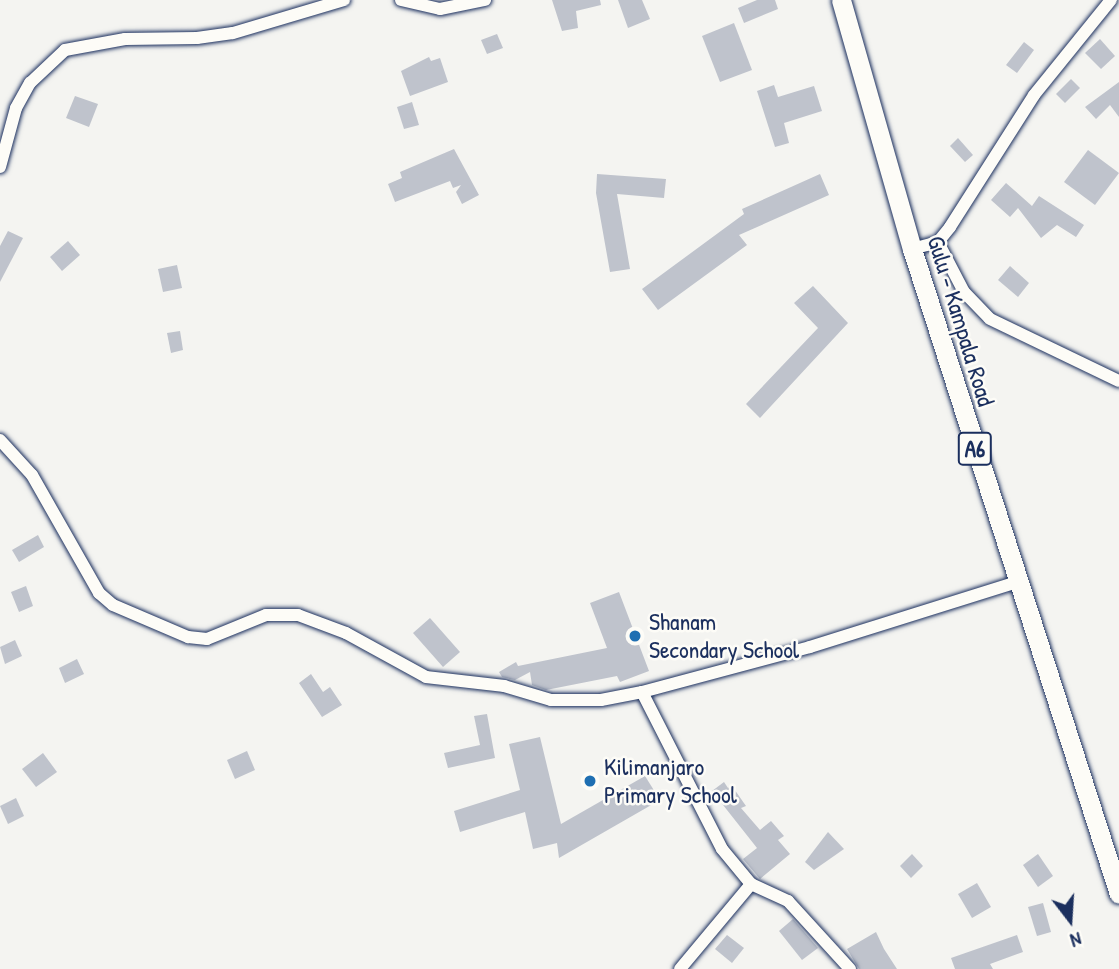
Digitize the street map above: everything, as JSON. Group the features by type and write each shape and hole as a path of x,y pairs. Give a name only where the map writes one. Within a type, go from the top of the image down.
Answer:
{"main road":[{"name":"Gulu - Kampala Road","path":"841,0 912,249 1119,894"}],"street":[{"path":"0,167 16,108 30,83 65,50 125,39 197,38 233,33 344,0"},
{"path":"401,0 440,9 485,0"},
{"path":"912,249 938,242 1034,95 1111,0"},
{"path":"938,242 964,292 990,319 1119,381"},
{"path":"0,440 32,475 99,593 113,606 187,637 224,635 266,615 298,615 444,682 504,687 572,702 642,692 810,647 1017,582"},
{"path":"642,692 716,838 751,884 788,901 850,969"},
{"path":"680,969 751,884"}],"building":[{"path":"552,0 600,0 601,5 576,11 578,28 562,31"},
{"path":"618,0 642,0 650,19 628,28"},
{"path":"757,0 775,0 778,9 744,23 738,8"},
{"path":"734,23 752,70 720,82 702,36"},
{"path":"497,34 503,48 487,54 481,40"},
{"path":"1100,39 1115,56 1101,69 1085,53"},
{"path":"1024,42 1034,50 1017,73 1006,65"},
{"path":"429,57 431,61 440,58 448,82 410,96 401,71"},
{"path":"1071,79 1080,88 1065,103 1056,94"},
{"path":"1119,82 1119,117 1110,105 1096,119 1085,107"},
{"path":"774,85 778,97 814,86 822,111 784,123 789,143 775,147 757,91"},
{"path":"75,96 98,104 89,127 66,118"},
{"path":"412,102 419,125 404,129 397,107"},
{"path":"958,138 973,155 965,162 950,146"},
{"path":"454,149 479,195 462,204 456,192 461,185 453,188 450,181 395,202 388,184 402,178 400,172"},
{"path":"1088,150 1119,173 1095,205 1064,182"},
{"path":"597,174 666,179 664,198 617,194 630,269 610,272 596,193"},
{"path":"820,174 829,195 739,235 747,245 658,310 642,289 744,214 742,209"},
{"path":"1006,183 1032,206 1039,196 1084,225 1076,237 1057,225 1041,238 1018,208 1010,217 991,200"},
{"path":"8,231 23,238 0,282 0,246"},
{"path":"68,241 80,255 62,271 50,257"},
{"path":"177,265 182,288 163,292 158,269"},
{"path":"1010,266 1029,283 1018,297 998,280"},
{"path":"813,286 848,323 760,418 746,404 818,328 794,303"},
{"path":"180,331 183,350 171,353 167,333"},
{"path":"38,535 44,547 19,562 12,550"},
{"path":"26,586 33,606 19,612 11,592"},
{"path":"619,592 649,671 620,682 617,676 546,690 532,685 530,672 515,680 502,677 499,672 516,662 518,666 607,648 590,603"},
{"path":"430,618 460,652 443,667 413,633"},
{"path":"15,640 22,656 5,664 0,647"},
{"path":"77,659 84,674 65,683 59,668"},
{"path":"311,674 323,692 330,687 342,705 322,717 299,683"},
{"path":"487,714 495,758 448,768 444,753 480,745 474,716"},
{"path":"540,737 561,824 645,776 660,800 559,858 557,843 533,849 525,812 460,832 454,811 520,790 509,744"},
{"path":"247,751 255,770 235,779 227,760"},
{"path":"43,753 57,772 36,787 22,769"},
{"path":"724,782 728,788 732,786 746,806 741,808 760,830 771,821 784,836 778,840 790,854 760,879 743,859 757,848 712,791"},
{"path":"16,798 24,816 8,824 0,806"},
{"path":"828,832 844,849 814,870 805,862"},
{"path":"912,854 923,866 911,878 900,866"},
{"path":"1038,854 1053,876 1038,887 1023,865"},
{"path":"977,883 991,907 972,918 958,894"},
{"path":"1043,903 1051,932 1037,936 1028,907"},
{"path":"793,919 818,948 802,960 779,931"},
{"path":"876,932 897,969 859,969 847,949"},
{"path":"727,935 744,948 732,963 715,949"},
{"path":"1017,935 1023,952 990,964 993,969 955,969 951,958"}],"place":[{"name":"Shanam Secondary School","path":"635,636"},
{"name":"Kilimanjaro Primary School","path":"590,781"}]}
